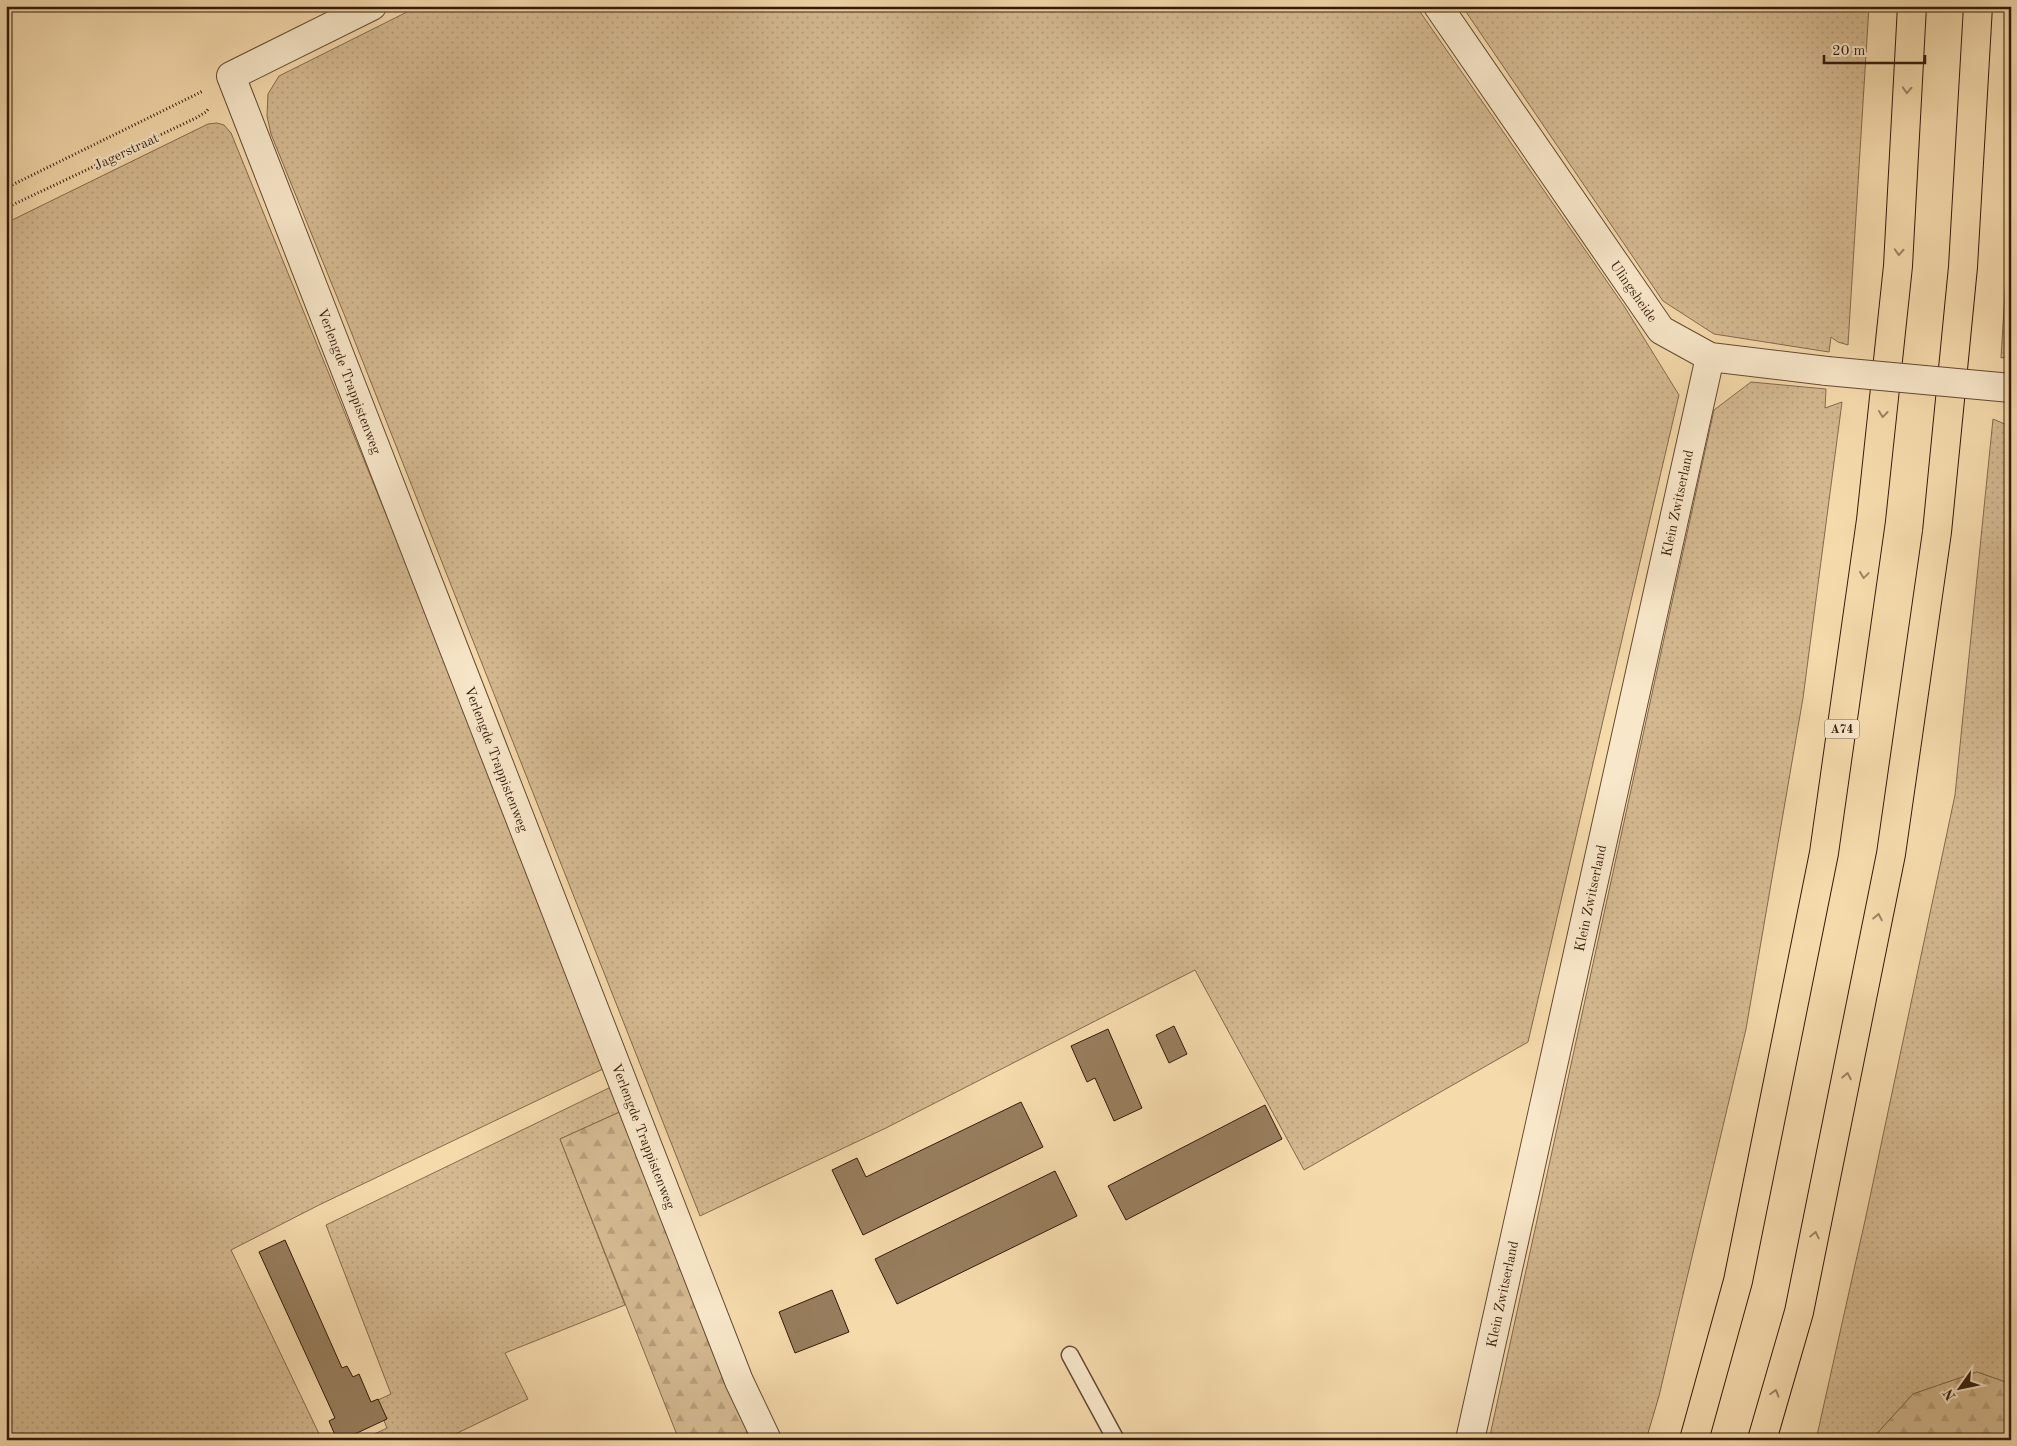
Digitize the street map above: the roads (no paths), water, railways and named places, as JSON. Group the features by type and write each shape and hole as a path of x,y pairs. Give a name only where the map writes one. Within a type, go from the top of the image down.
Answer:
{"highway":[{"name":"A74","path":"1694,1440 1738,1281 1824,854 1872,520 1898,266 1912,6"},
{"path":"1762,1440 1799,1312 1891,854 1938,532 1963,267 1978,6"}],"street":[{"name":"Verlengde Trappistenweg","path":"372,6 231,76 740,1381 767,1440"},
{"name":"Ulingsheide","path":"1438,6 1661,330 1710,357 1827,371 2011,388"},
{"name":"Klein Zwitserland","path":"1470,1440 1710,357"}],"lane":[{"path":"1070,1355 1116,1440"}]}
